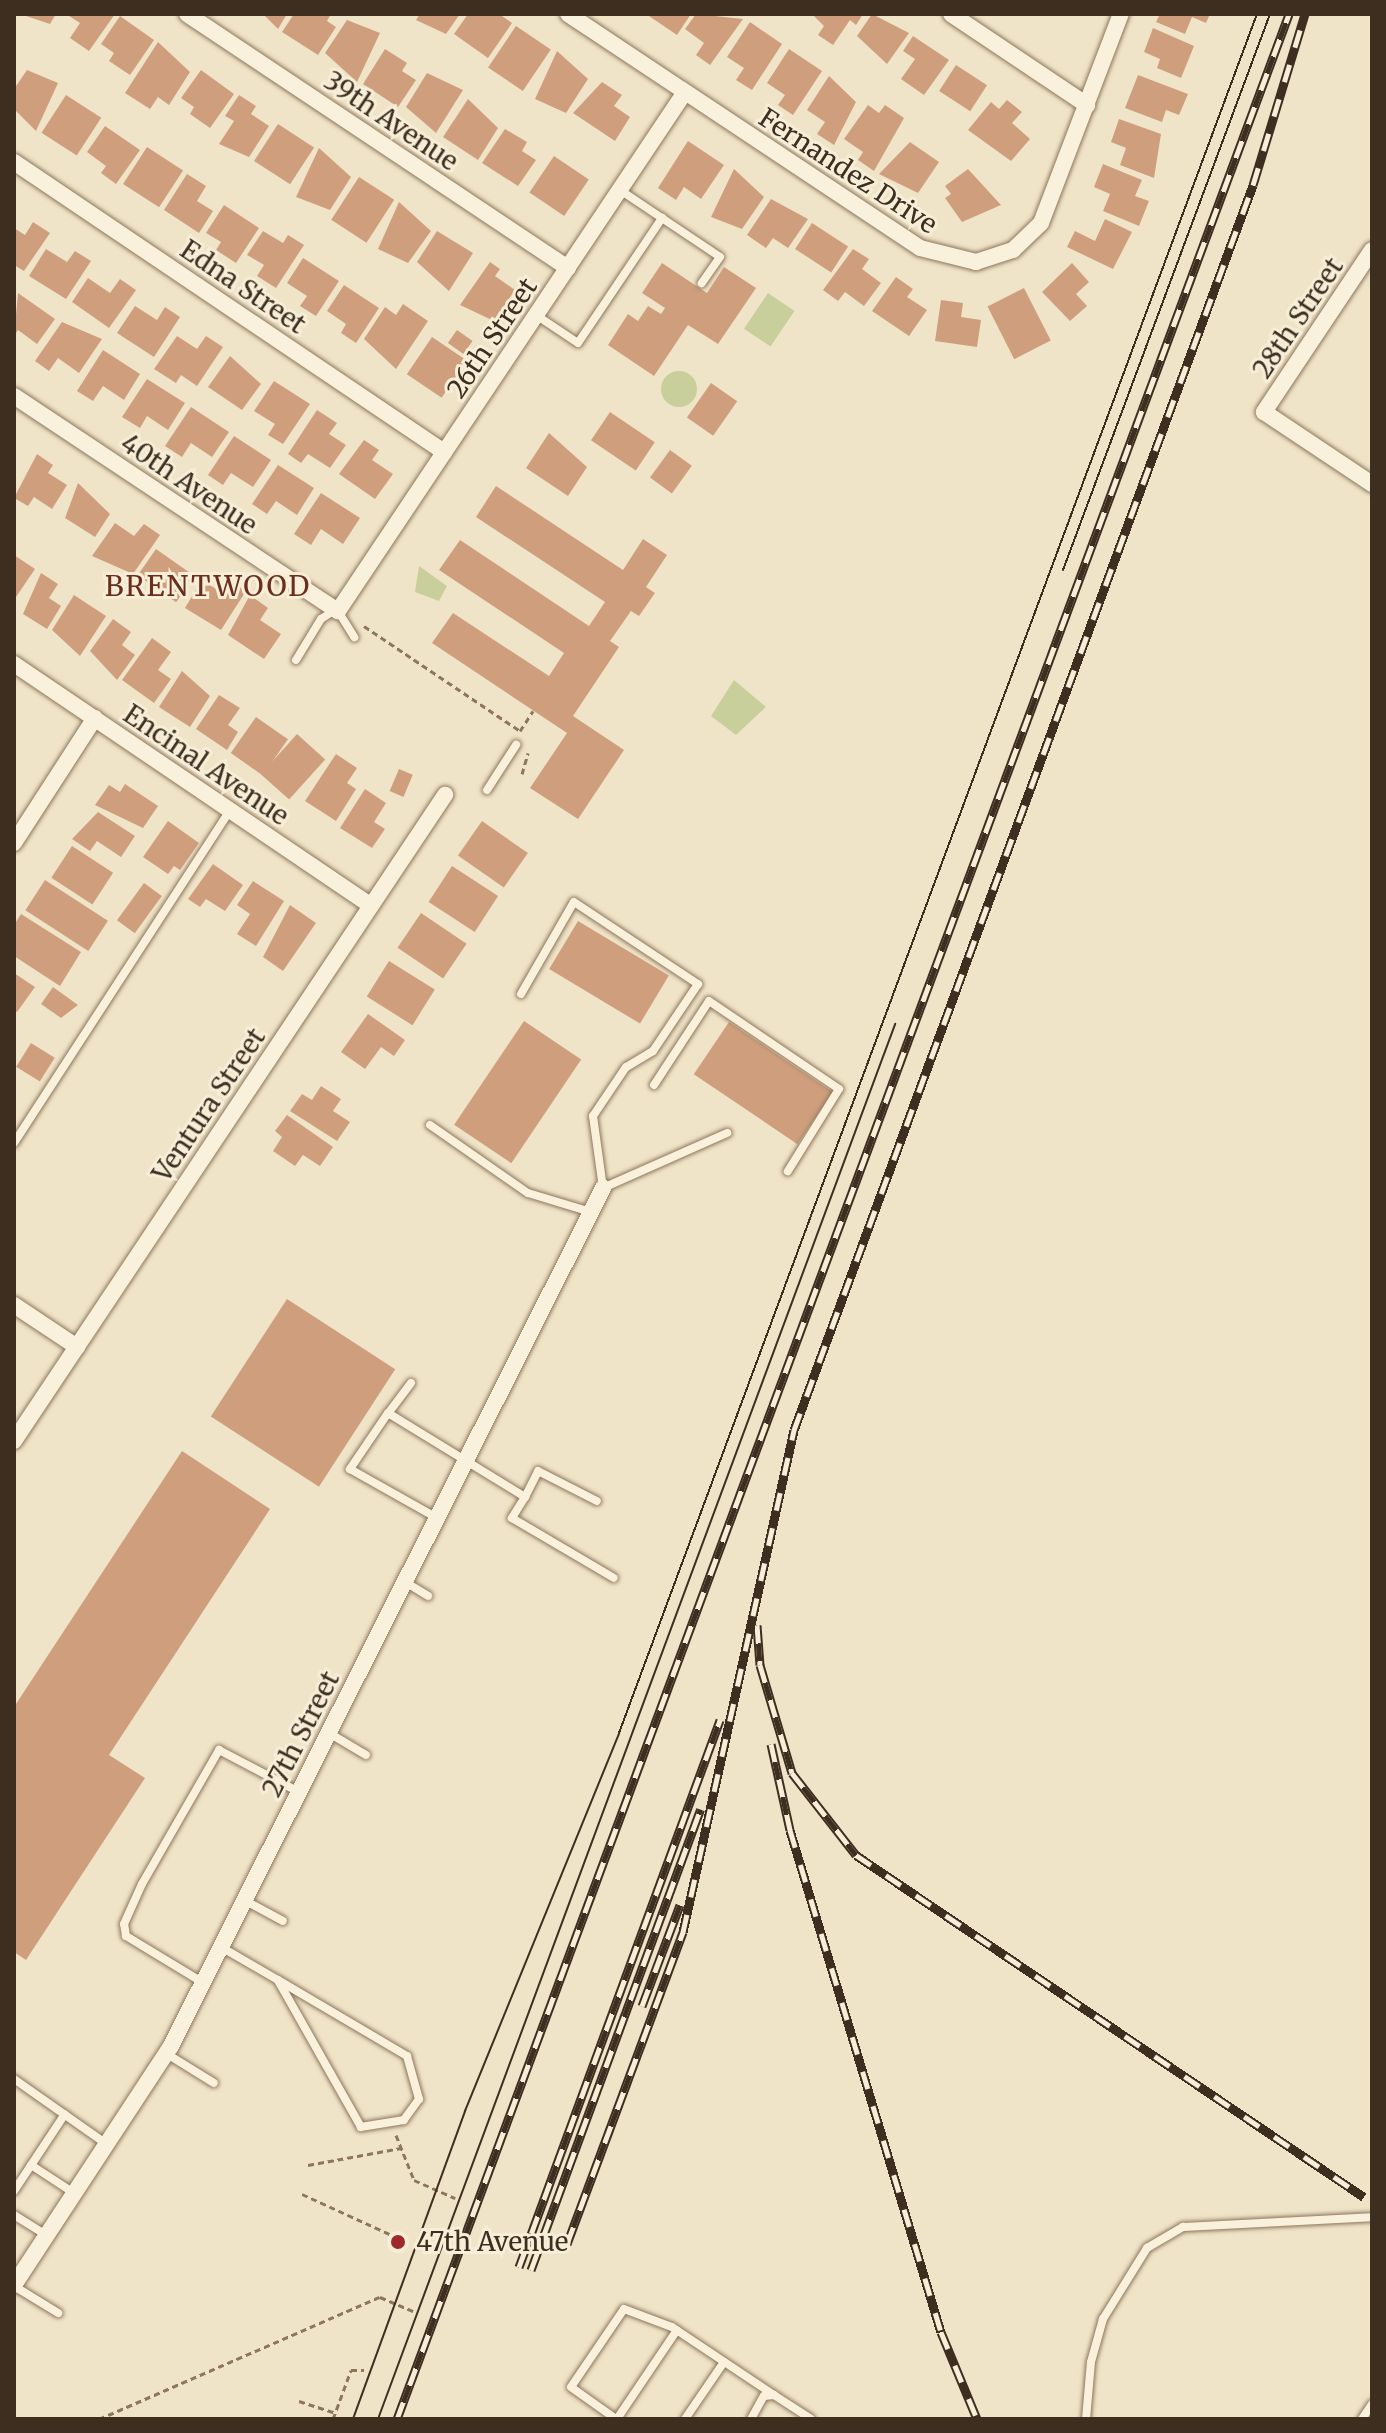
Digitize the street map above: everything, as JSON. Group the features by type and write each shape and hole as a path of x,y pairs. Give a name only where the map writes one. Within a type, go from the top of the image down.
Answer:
{"street":[{"name":"39th Avenue","path":"187,14 568,268"},
{"name":"Fernandez Drive","path":"568,14 920,248 966,262 1013,250 1041,223 1121,14"},
{"path":"951,14 1087,105"},
{"name":"26th Street","path":"336,610 685,92"},
{"name":"Edna Street","path":"14,162 444,452"},
{"name":"28th Street","path":"1372,250 1264,412 1372,484"},
{"name":"40th Avenue","path":"14,396 336,610"},
{"name":"Encinal Avenue","path":"14,664 371,906"},
{"path":"14,843 95,718"},
{"name":"Ventura Street","path":"14,1441 445,795"},
{"name":"27th Street","path":"14,2286 166,2054 603,1188"},
{"path":"14,1305 77,1347"}],"lane":[{"path":"620,190 720,257 702,283"},
{"path":"536,315 578,343 662,218"},
{"path":"296,660 321,619 336,610 354,637"},
{"path":"487,790 520,742"},
{"path":"14,1143 231,809"},
{"path":"521,994 574,902 698,984 653,1051 626,1067 593,1116 603,1188 727,1133"},
{"path":"654,1085 709,1001 839,1089 788,1171"},
{"path":"430,1125 528,1193 591,1212"},
{"path":"411,1383 350,1469 437,1518"},
{"path":"388,1413 525,1497"},
{"path":"597,1501 538,1471 512,1518 614,1578"},
{"path":"405,1582 428,1596"},
{"path":"329,1733 366,1755"},
{"path":"203,1982 126,1936 124,1924 142,1884 219,1750 299,1792"},
{"path":"244,1900 283,1921"},
{"path":"221,1947 278,1980 407,2056 419,2099 404,2120 361,2127 278,1980"},
{"path":"166,2054 214,2083"},
{"path":"14,2079 108,2145"},
{"path":"14,2191 65,2114"},
{"path":"31,2165 75,2194"},
{"path":"14,2215 47,2236"},
{"path":"1086,2419 1091,2362 1103,2319 1147,2248 1183,2227 1372,2217"},
{"path":"14,2286 58,2313"},
{"path":"677,2330 616,2419 571,2387 624,2309 638,2310 677,2330 811,2419"},
{"path":"685,2419 724,2362"},
{"path":"751,2419 764,2396 774,2395"},
{"path":"1362,2419 1372,2404"}],"path":[{"path":"357,621 520,731"},
{"path":"520,742 520,731 533,711"},
{"path":"522,774 528,747"},
{"path":"392,2124 414,2180 455,2198"},
{"path":"308,2165 402,2148"},
{"path":"302,2194 411,2244"},
{"path":"99,2419 380,2297 413,2311"},
{"path":"333,2419 351,2370 364,2370"},
{"path":"299,2401 335,2413"}],"green space":[{"path":"768,293 795,311 770,347 744,329"},
{"path":"679,371 692,376 697,389 692,402 679,407 666,402 661,389 666,376"},
{"path":"419,566 447,586 439,601 415,592"},
{"path":"734,680 766,707 736,735 711,716"}],"building":[{"path":"20,14 56,14 50,24"},
{"path":"66,14 115,14 89,51 70,38 80,23"},
{"path":"263,14 287,14 278,29"},
{"path":"294,14 331,14 327,21 336,27 318,55 282,32"},
{"path":"420,14 460,14 446,34 416,20"},
{"path":"468,14 499,14 512,23 488,58 454,34"},
{"path":"646,14 691,14 677,35"},
{"path":"696,14 743,19 710,65 696,55 704,43 685,29"},
{"path":"812,14 863,14 856,25 850,20 833,45 818,35 824,26"},
{"path":"872,14 909,33 887,64 857,36"},
{"path":"1160,14 1210,14 1206,23 1192,17 1185,34 1156,22"},
{"path":"120,16 154,40 130,75 109,61 114,53 101,44"},
{"path":"347,20 380,33 357,82 325,53"},
{"path":"750,22 782,44 752,90 736,80 744,68 727,57"},
{"path":"516,26 551,49 523,91 488,67"},
{"path":"1153,28 1194,46 1181,78 1157,68 1160,59 1144,52"},
{"path":"913,36 949,60 924,95 901,79 915,59 903,51"},
{"path":"158,42 190,72 169,105 158,97 150,109 125,93"},
{"path":"385,49 407,63 402,71 416,80 398,107 363,84"},
{"path":"789,49 822,71 793,115 778,105 785,95 767,83"},
{"path":"557,51 588,79 566,113 535,99"},
{"path":"956,65 987,85 970,111 939,91"},
{"path":"27,70 58,83 36,131 14,109 14,89"},
{"path":"201,70 234,94 210,128 190,114 194,107 181,98"},
{"path":"427,73 463,90 436,133 406,107"},
{"path":"1138,75 1188,94 1179,115 1166,110 1162,122 1125,108"},
{"path":"829,76 856,102 834,145 817,134 825,122 807,110"},
{"path":"602,82 622,95 614,106 630,117 615,141 573,113"},
{"path":"66,95 101,118 77,156 41,133"},
{"path":"239,95 256,106 251,114 269,126 249,157 219,144 234,121 225,116"},
{"path":"468,99 498,128 478,160 443,137"},
{"path":"1007,100 1022,112 1012,123 1030,139 1011,161 968,130 991,102 999,109"},
{"path":"868,105 879,113 885,105 904,118 874,171 858,160 863,152 844,139"},
{"path":"1119,119 1161,134 1154,178 1120,165 1126,148 1111,142"},
{"path":"278,124 314,147 290,184 254,161"},
{"path":"105,126 140,150 116,184 101,173 106,166 87,152"},
{"path":"505,129 527,142 522,151 536,160 518,186 482,163"},
{"path":"688,141 724,165 701,199 684,187 676,200 658,188"},
{"path":"910,142 939,162 918,193 879,174"},
{"path":"147,147 183,170 159,207 123,184"},
{"path":"319,148 351,177 330,210 296,197"},
{"path":"554,156 589,179 564,216 529,192"},
{"path":"1103,164 1142,180 1135,196 1149,201 1139,226 1103,211 1110,194 1094,187"},
{"path":"734,169 764,197 742,229 711,217"},
{"path":"968,169 1001,205 962,222 945,198 951,194 945,186"},
{"path":"187,174 206,186 197,201 213,211 199,233 164,210"},
{"path":"359,177 394,200 366,243 331,220"},
{"path":"771,199 808,219 788,248 773,238 766,248 747,235"},
{"path":"399,202 431,231 408,263 378,249"},
{"path":"224,205 259,228 236,263 216,250 221,242 206,233"},
{"path":"1105,219 1132,232 1113,269 1067,247 1075,231 1095,241"},
{"path":"33,222 50,233 24,271 14,265 14,228 25,235"},
{"path":"812,223 848,246 831,272 795,249"},
{"path":"263,231 283,243 288,235 304,245 276,288 257,276 264,265 247,255"},
{"path":"437,231 473,253 449,291 417,262"},
{"path":"46,249 67,262 75,251 91,261 66,299 29,276"},
{"path":"853,249 869,259 862,269 881,283 864,306 845,292 838,301 823,290"},
{"path":"303,258 339,281 316,316 300,306 307,296 287,283"},
{"path":"490,262 500,269 495,276 515,290 494,321 460,305"},
{"path":"662,263 707,293 724,267 756,288 718,344 688,325 654,376 608,345 628,314 638,321 648,306 661,314 665,308 642,293"},
{"path":"1072,263 1089,282 1076,294 1087,306 1070,321 1042,292"},
{"path":"896,277 913,289 907,297 927,310 909,336 872,311"},
{"path":"88,278 110,293 120,279 136,290 109,328 72,302"},
{"path":"344,285 379,308 356,343 341,333 346,324 327,311"},
{"path":"1024,288 1051,341 1014,359 987,307"},
{"path":"18,293 55,319 37,344 18,330 14,336"},
{"path":"941,300 963,303 961,317 981,320 977,347 935,341"},
{"path":"403,304 428,321 396,369 364,339 385,307 396,315"},
{"path":"135,306 157,320 165,307 180,317 154,357 117,333"},
{"path":"62,322 102,339 79,373 58,358 49,371 35,361"},
{"path":"457,330 473,341 463,354 448,343"},
{"path":"177,336 197,349 206,336 223,347 197,386 181,375 176,383 154,369"},
{"path":"432,337 467,360 442,398 407,374"},
{"path":"103,350 140,374 124,400 103,386 93,401 77,391"},
{"path":"230,356 261,384 242,410 208,387"},
{"path":"147,379 185,403 168,430 147,416 140,428 122,417"},
{"path":"274,381 310,404 283,444 268,435 275,424 254,411"},
{"path":"711,383 737,401 713,436 687,417"},
{"path":"191,407 229,432 212,457 191,443 182,457 165,446"},
{"path":"317,410 337,423 329,434 346,445 330,468 308,454 301,463 288,454"},
{"path":"610,412 655,442 636,470 591,440"},
{"path":"549,433 587,467 568,496 526,468"},
{"path":"234,436 271,460 253,487 231,473 223,485 208,475"},
{"path":"364,440 379,450 372,460 393,474 375,499 339,474"},
{"path":"670,450 692,466 672,493 650,478"},
{"path":"37,454 53,465 48,473 67,485 52,509 34,497 28,506 14,498"},
{"path":"278,465 314,488 297,515 276,501 267,514 252,504"},
{"path":"78,483 110,514 95,537 65,518"},
{"path":"496,486 623,570 643,539 667,555 646,587 655,593 639,616 631,611 610,641 619,647 573,716 624,750 578,819 530,788 567,733 432,643 453,613 549,676 564,653 439,570 460,540 589,626 605,602 476,517"},
{"path":"321,493 360,518 343,544 321,529 311,545 294,534"},
{"path":"115,523 134,536 144,524 160,535 133,574 92,556"},
{"path":"156,549 195,576 176,602 138,575"},
{"path":"14,555 35,569 14,600"},
{"path":"41,573 58,584 49,598 61,606 47,629 23,614"},
{"path":"202,580 224,594 231,582 246,591 221,630 185,608"},
{"path":"74,595 106,616 80,656 52,630"},
{"path":"250,595 268,608 260,620 281,634 264,659 228,635"},
{"path":"113,619 131,632 122,645 135,655 117,680 90,651"},
{"path":"152,638 171,652 158,670 171,679 154,703 122,680"},
{"path":"182,671 210,696 190,727 159,707"},
{"path":"219,695 240,708 228,725 238,732 227,750 196,729"},
{"path":"256,717 288,739 263,775 231,753"},
{"path":"297,734 325,759 289,800 261,774"},
{"path":"336,754 357,768 347,783 356,789 336,821 305,801"},
{"path":"399,769 413,775 403,797 390,791"},
{"path":"125,784 158,806 143,828 95,805 109,785 120,792"},
{"path":"365,789 386,803 374,822 385,829 372,848 340,828"},
{"path":"98,812 135,836 121,857 97,841 90,851 72,839"},
{"path":"168,821 199,843 180,870 174,866 168,874 143,857"},
{"path":"482,821 528,853 504,888 458,855"},
{"path":"72,846 113,873 92,905 51,878"},
{"path":"213,864 243,885 225,911 206,899 200,907 188,899"},
{"path":"452,866 498,896 475,932 429,902"},
{"path":"45,880 108,921 88,951 25,910"},
{"path":"253,881 284,901 256,946 237,934 250,914 237,905"},
{"path":"144,883 162,896 135,933 117,920"},
{"path":"290,905 316,923 283,971 263,957"},
{"path":"421,913 467,944 443,979 398,948"},
{"path":"21,914 81,952 60,986 14,956 14,925"},
{"path":"578,921 669,976 640,1024 549,969"},
{"path":"389,961 435,990 413,1025 367,997"},
{"path":"14,973 35,987 17,1012 14,1010"},
{"path":"53,987 78,1005 61,1018 41,1004"},
{"path":"368,1014 405,1040 394,1056 381,1047 365,1069 341,1052"},
{"path":"524,1021 581,1060 511,1163 454,1125"},
{"path":"729,1022 833,1092 797,1144 694,1074"},
{"path":"31,1043 55,1058 40,1082 16,1067"},
{"path":"321,1086 341,1099 333,1111 350,1122 337,1141 290,1111 302,1094 312,1100"},
{"path":"287,1115 333,1147 320,1166 303,1155 295,1166 273,1151 282,1137 275,1131"},
{"path":"287,1299 395,1369 319,1487 211,1416"},
{"path":"182,1451 270,1509 109,1755 145,1778 26,1960 14,1952 14,1707"}],"tram line":[{"path":"353,2419 465,2111 619,1733 1257,14"},
{"path":"1063,570 1270,14"},
{"path":"378,2419 895,1024"}],"railway":[{"path":"397,2419 1289,14"},
{"path":"567,2244 683,1932 794,1430 1253,185 1305,14"},
{"path":"757,1625 760,1665 792,1773 856,1855 1364,2197"},
{"path":"519,2267 720,1720"},
{"path":"771,1744 790,1830 941,2332 977,2419"},
{"path":"531,2270 701,1809"},
{"path":"642,2006 680,1905"}],"place":[{"name":"47th Avenue","path":"398,2242"}],"district":[{"name":"BRENTWOOD","path":"208,586"}]}
